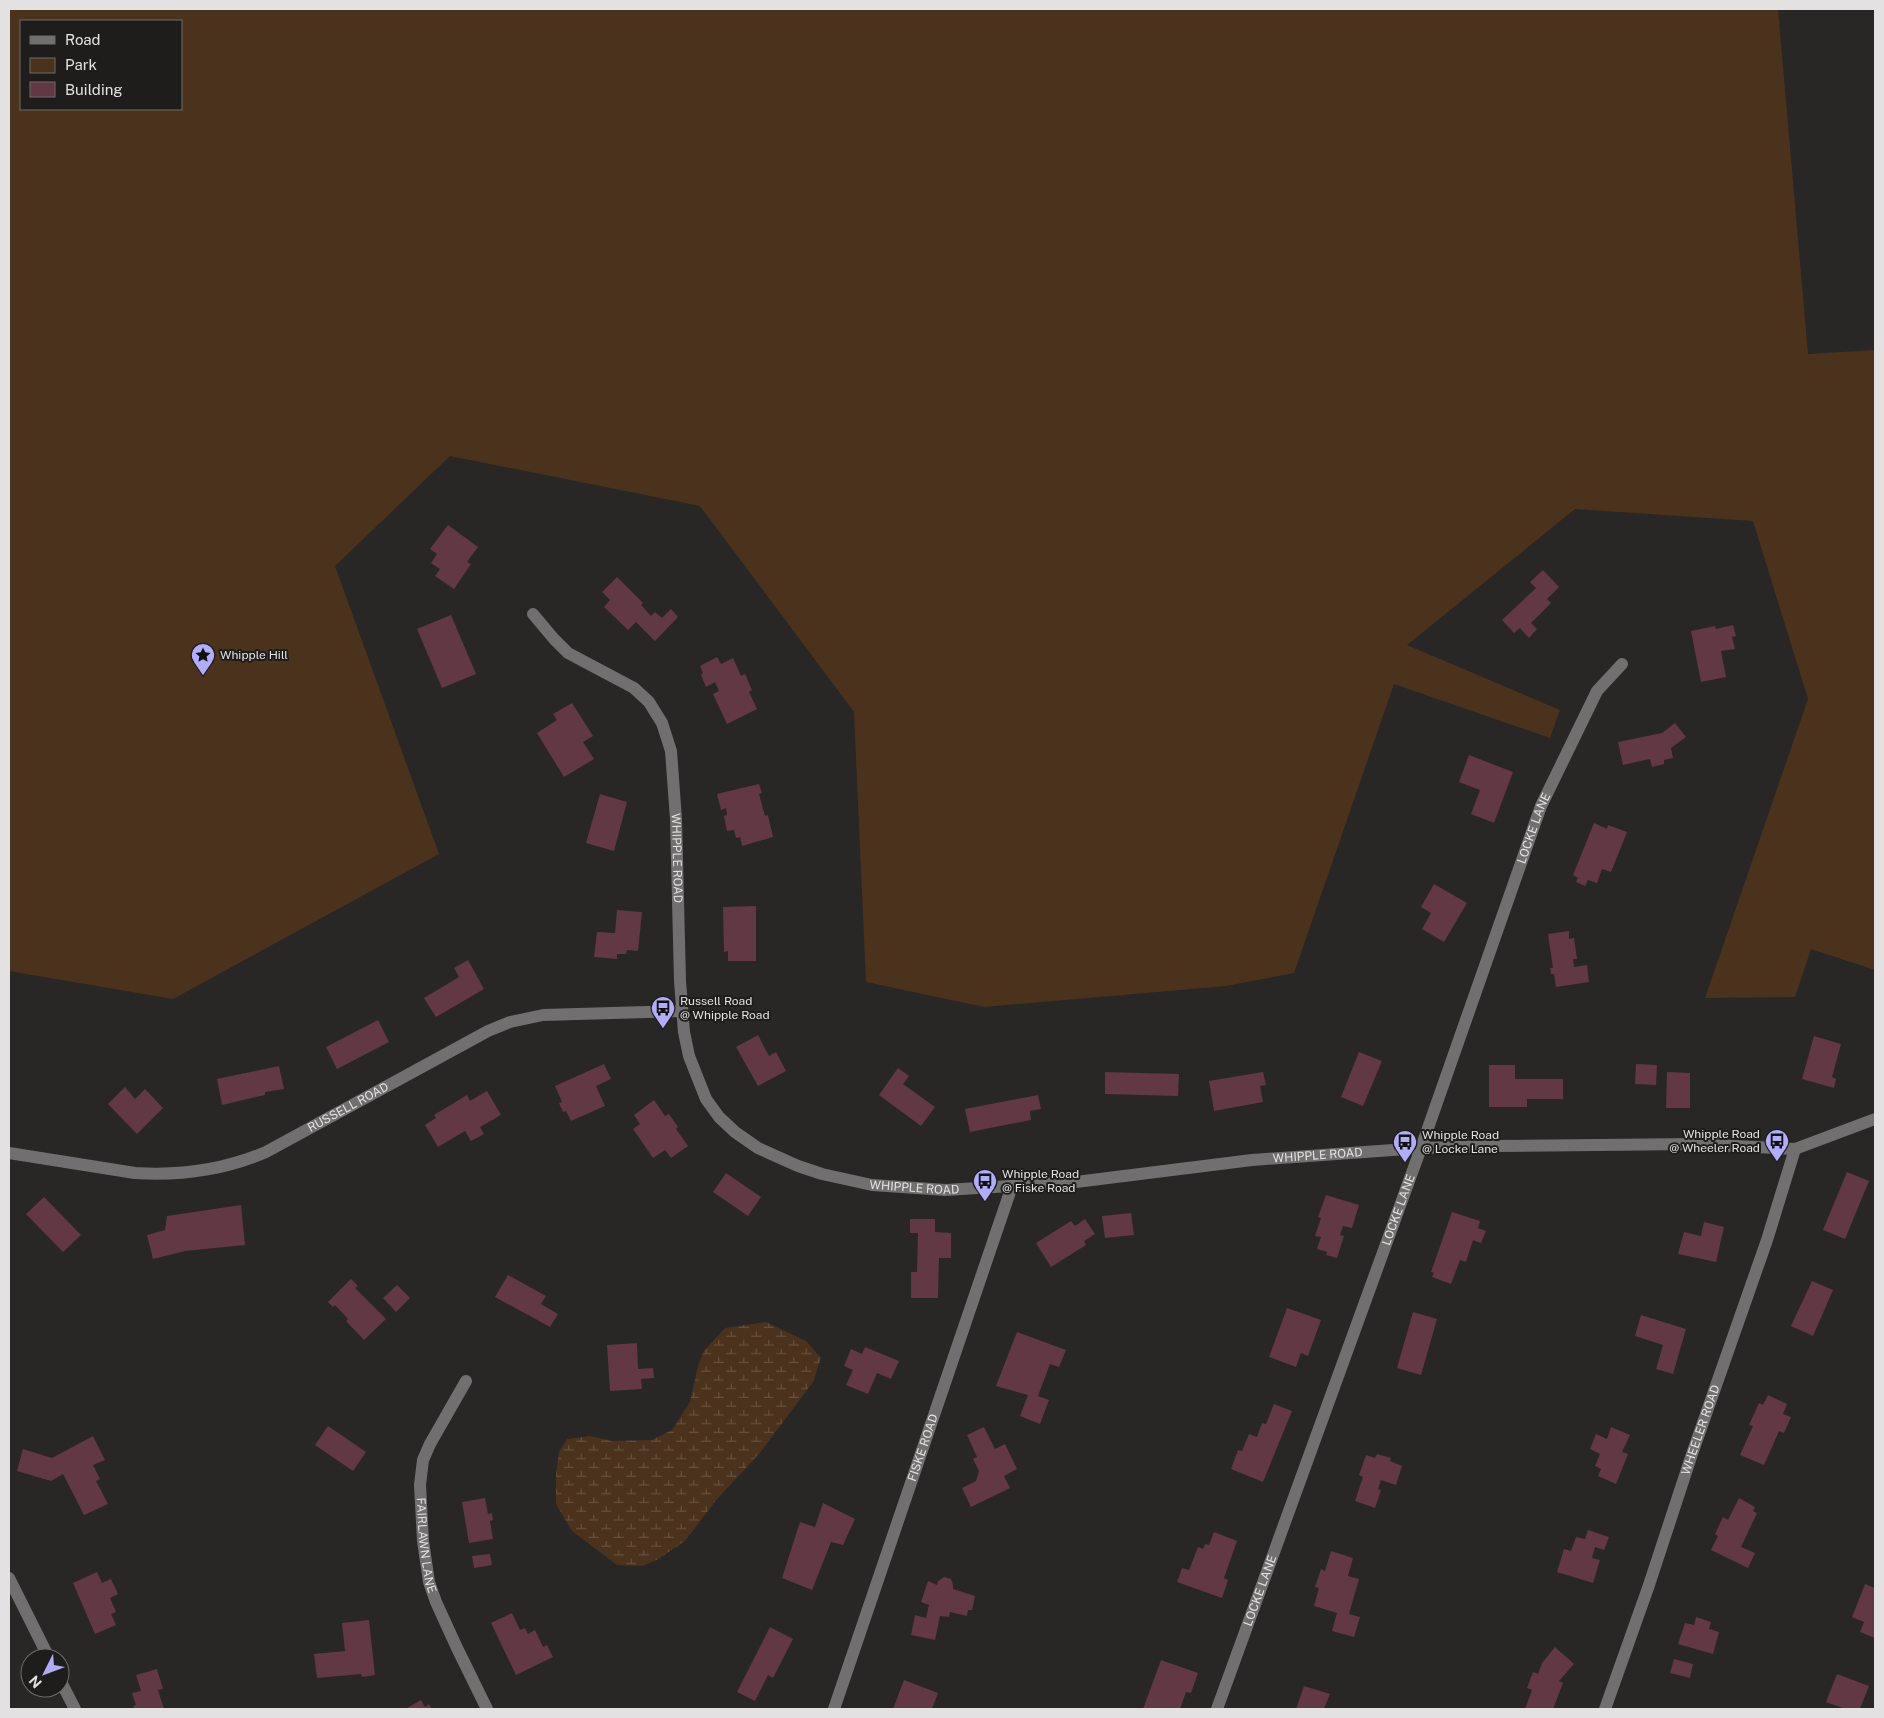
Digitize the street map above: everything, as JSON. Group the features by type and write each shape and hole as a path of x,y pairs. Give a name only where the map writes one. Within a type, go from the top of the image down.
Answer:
{"street":[{"name":"WHIPPLE ROAD","path":"533,614 554,640 568,653 628,684 642,695 656,712 671,751 676,819 682,1011 687,1049 694,1072 706,1100 725,1124 758,1148 798,1166 822,1174 872,1185 946,1190 1076,1182 1252,1160 1421,1148 1695,1144 1795,1149 1875,1119"},
{"name":"LOCKE LANE","path":"1217,1709 1421,1148 1541,806 1597,691 1622,664"},
{"name":"RUSSELL ROAD","path":"9,1153 149,1174 180,1174 218,1168 241,1162 266,1152 488,1031 510,1022 543,1015 682,1011"},
{"name":"WHEELER ROAD","path":"1606,1709 1692,1454 1768,1240 1795,1149"},
{"name":"FISKE ROAD","path":"834,1709 1012,1186"},
{"name":"FAIRLAWN LANE","path":"466,1381 430,1444 423,1460 420,1485 422,1541 429,1582 436,1602 487,1709"},
{"path":"9,1578 44,1648"}],"green space":[{"name":"Whipple Hill","path":"9,9 1778,9 1808,354 1875,350 1875,970 1811,949 1795,997 1705,998 1808,699 1753,521 1575,509 1407,645 1560,710 1550,738 1394,684 1294,973 1226,986 984,1007 866,982 854,712 700,506 450,456 335,566 439,854 173,999 9,971"},
{"path":"766,1322 806,1341 821,1358 813,1382 759,1454 717,1499 685,1541 657,1560 642,1566 617,1565 572,1531 556,1504 556,1474 559,1452 567,1439 590,1436 612,1441 652,1440 672,1430 690,1402 698,1366 704,1351 725,1328"}],"building":[{"path":"448,525 478,547 467,562 471,564 454,589 435,576 440,569 431,563 437,554 430,549"},
{"path":"1543,570 1559,587 1547,599 1551,603 1531,623 1537,629 1529,638 1520,628 1514,633 1502,620 1536,588 1530,582"},
{"path":"617,577 643,603 641,605 651,616 655,612 662,618 671,609 678,617 655,641 636,622 628,630 604,607 610,600 602,592"},
{"path":"451,615 476,674 442,688 417,629"},
{"path":"1733,625 1736,636 1732,637 1735,649 1721,651 1726,677 1701,682 1691,631 1715,626 1716,629"},
{"path":"717,657 721,664 733,658 741,676 745,674 752,690 749,692 757,709 727,724 713,694 719,691 715,682 706,687 701,675 703,673 700,666"},
{"path":"572,703 593,736 583,742 594,759 564,777 537,733 557,720 553,714"},
{"path":"1675,723 1686,737 1671,748 1673,758 1664,760 1664,764 1652,767 1650,759 1623,765 1618,742 1662,733"},
{"path":"1469,755 1513,772 1494,823 1471,814 1480,790 1459,782"},
{"path":"759,784 762,793 759,794 765,816 768,815 773,837 742,846 740,837 736,838 734,830 727,831 724,816 727,815 726,808 721,810 717,794"},
{"path":"600,794 627,802 614,851 586,843"},
{"path":"1594,823 1607,829 1608,825 1627,832 1611,872 1602,869 1597,883 1588,880 1585,886 1576,882 1578,878 1573,875"},
{"path":"1434,884 1467,903 1444,942 1422,929 1431,913 1421,907"},
{"path":"756,906 756,961 728,961 728,951 724,952 723,907"},
{"path":"617,910 642,912 638,951 627,950 626,954 617,954 617,959 594,957 597,932 615,933"},
{"path":"1569,931 1569,939 1574,938 1577,959 1573,959 1574,967 1587,965 1589,982 1556,987 1554,974 1551,974 1550,968 1553,968 1548,934"},
{"path":"468,960 484,989 436,1017 424,998 459,977 454,968"},
{"path":"378,1020 389,1042 337,1069 326,1047"},
{"path":"758,1035 769,1056 776,1052 786,1071 758,1086 736,1047"},
{"path":"1814,1036 1841,1044 1832,1077 1836,1079 1834,1088 1802,1079"},
{"path":"1359,1052 1382,1061 1363,1106 1341,1097"},
{"path":"604,1064 611,1079 596,1086 605,1106 571,1121 566,1111 563,1112 559,1103 562,1102 555,1086"},
{"path":"1636,1064 1657,1065 1656,1085 1635,1084"},
{"path":"1489,1065 1515,1065 1515,1079 1563,1079 1563,1099 1527,1099 1527,1107 1489,1107"},
{"path":"279,1066 284,1089 265,1092 265,1095 222,1105 217,1079"},
{"path":"898,1068 909,1076 903,1084 935,1107 921,1126 879,1095"},
{"path":"1105,1072 1179,1074 1178,1096 1105,1094"},
{"path":"1263,1072 1266,1085 1260,1086 1263,1102 1214,1111 1209,1081"},
{"path":"1667,1072 1690,1073 1690,1108 1666,1108"},
{"path":"125,1087 135,1099 145,1089 163,1108 137,1134 108,1104"},
{"path":"487,1091 501,1115 480,1127 484,1134 471,1141 465,1131 438,1147 425,1125 436,1118 434,1115 467,1095 470,1101"},
{"path":"1038,1095 1041,1109 1030,1111 1031,1120 970,1132 965,1109"},
{"path":"654,1100 665,1116 669,1114 678,1127 676,1129 688,1146 671,1158 665,1150 653,1158 633,1129 640,1124 634,1115"},
{"path":"1847,1172 1869,1181 1845,1239 1823,1230"},
{"path":"726,1173 761,1197 748,1216 713,1192"},
{"path":"1326,1195 1359,1205 1352,1228 1343,1226 1340,1235 1344,1236 1337,1258 1326,1255 1327,1252 1317,1249 1321,1237 1315,1236 1321,1218 1318,1217"},
{"path":"44,1197 81,1235 63,1252 26,1214"},
{"path":"241,1205 245,1245 185,1251 153,1259 147,1235 165,1230 167,1216"},
{"path":"1452,1212 1480,1221 1478,1228 1486,1231 1481,1243 1473,1240 1466,1262 1460,1260 1451,1284 1432,1277 1434,1273 1431,1272"},
{"path":"1131,1213 1134,1235 1105,1238 1102,1216"},
{"path":"910,1219 935,1219 935,1232 951,1233 951,1258 939,1258 938,1298 911,1298 911,1272 917,1272 918,1233 910,1233"},
{"path":"1085,1219 1095,1234 1084,1241 1086,1245 1051,1267 1036,1243 1071,1221 1075,1226"},
{"path":"1704,1222 1724,1227 1716,1262 1678,1254 1684,1232 1701,1236"},
{"path":"508,1275 546,1296 541,1304 558,1314 550,1327 495,1297"},
{"path":"351,1279 358,1286 355,1288 386,1319 364,1340 346,1321 348,1319 335,1305 333,1307 328,1302"},
{"path":"1812,1281 1833,1290 1813,1336 1791,1326"},
{"path":"397,1285 410,1298 396,1312 383,1298"},
{"path":"1287,1308 1321,1320 1308,1356 1301,1353 1296,1367 1269,1357"},
{"path":"1413,1312 1437,1319 1421,1375 1397,1368"},
{"path":"1641,1315 1686,1329 1673,1374 1656,1369 1663,1345 1635,1336"},
{"path":"1017,1332 1066,1350 1059,1367 1050,1364 1038,1396 1049,1400 1040,1424 1020,1416 1028,1395 996,1386"},
{"path":"637,1343 638,1369 653,1368 654,1378 641,1379 642,1389 610,1391 607,1345"},
{"path":"865,1347 899,1361 891,1379 877,1373 868,1394 846,1385 853,1370 844,1366 851,1349 862,1354"},
{"path":"1768,1395 1787,1404 1783,1414 1791,1417 1784,1433 1779,1431 1764,1465 1740,1455 1753,1426 1749,1425 1759,1403 1763,1405"},
{"path":"1274,1404 1292,1411 1263,1482 1231,1469 1238,1450 1242,1451 1249,1434 1257,1437 1262,1423 1266,1424"},
{"path":"328,1426 366,1452 353,1471 315,1445"},
{"path":"984,1427 995,1449 1005,1444 1017,1469 1004,1476 1010,1488 971,1507 962,1488 976,1481 979,1471 973,1459 977,1457 967,1435"},
{"path":"1611,1427 1630,1435 1622,1452 1628,1454 1616,1484 1598,1476 1601,1469 1595,1466 1600,1454 1590,1449 1596,1434 1607,1439"},
{"path":"93,1436 105,1460 93,1465 100,1479 96,1481 108,1504 84,1515 63,1474 51,1481 17,1471 23,1449 52,1458"},
{"path":"1377,1454 1391,1458 1390,1461 1402,1466 1396,1485 1381,1480 1378,1489 1381,1490 1375,1508 1355,1501 1363,1477 1359,1475 1366,1455 1375,1458"},
{"path":"485,1498 488,1514 492,1513 493,1520 490,1521 493,1539 469,1543 462,1502"},
{"path":"1739,1498 1755,1507 1753,1511 1757,1513 1741,1547 1755,1553 1748,1568 1711,1550 1718,1536 1715,1534 1723,1517 1728,1520"},
{"path":"823,1503 855,1519 843,1545 831,1542 812,1590 782,1578 800,1522 815,1527"},
{"path":"1588,1530 1609,1537 1604,1550 1595,1547 1592,1558 1600,1560 1593,1583 1557,1572 1564,1549 1571,1551 1576,1537 1585,1539"},
{"path":"1214,1532 1237,1541 1224,1578 1228,1580 1222,1598 1177,1582 1182,1568 1189,1570 1198,1547 1203,1549 1205,1544 1209,1545"},
{"path":"1331,1551 1353,1558 1348,1576 1359,1579 1349,1614 1360,1617 1354,1637 1332,1631 1337,1613 1314,1606 1319,1588 1315,1587 1321,1569 1325,1571"},
{"path":"490,1554 492,1565 474,1568 472,1556"},
{"path":"97,1572 102,1583 111,1579 118,1594 110,1598 116,1612 111,1614 116,1625 95,1634 73,1583"},
{"path":"944,1577 951,1579 953,1589 975,1596 972,1610 968,1610 967,1616 950,1612 949,1617 940,1616 935,1640 911,1635 915,1615 926,1618 929,1605 921,1602 928,1581 937,1585 938,1581"},
{"path":"1865,1584 1875,1588 1875,1638 1860,1632 1864,1622 1852,1617"},
{"path":"512,1613 520,1630 525,1628 528,1634 535,1630 543,1647 547,1645 553,1657 516,1675 491,1623"},
{"path":"1696,1617 1711,1622 1709,1629 1719,1632 1713,1654 1678,1644 1685,1623 1694,1625"},
{"path":"369,1620 375,1675 362,1677 361,1674 317,1678 314,1654 345,1651 342,1623"},
{"path":"770,1627 793,1639 773,1678 768,1675 755,1701 737,1692"},
{"path":"1555,1647 1574,1664 1559,1681 1563,1683 1553,1709 1525,1709 1532,1690 1527,1688 1533,1672 1538,1674 1542,1663"},
{"path":"1674,1659 1693,1664 1690,1678 1670,1673"},
{"path":"1161,1660 1198,1673 1191,1693 1186,1692 1180,1709 1143,1709"},
{"path":"157,1669 163,1689 158,1690 164,1709 134,1709 133,1706 136,1705 132,1693 141,1691 136,1675"},
{"path":"1837,1674 1869,1686 1860,1709 1845,1709 1826,1702"},
{"path":"904,1680 938,1693 932,1709 893,1709"},
{"path":"1304,1686 1330,1694 1324,1709 1296,1709"},
{"path":"421,1700 425,1707 429,1704 432,1709 407,1708"}],"place":[{"name":"Whipple Hill","path":"203,676"},
{"name":"Russell Road @ Whipple Road","path":"663,1029"},
{"name":"Whipple Road @ Wheeler Road","path":"1777,1162"},
{"name":"Whipple Road @ Locke Lane","path":"1405,1163"},
{"name":"Whipple Road @ Fiske Road","path":"985,1202"}]}
